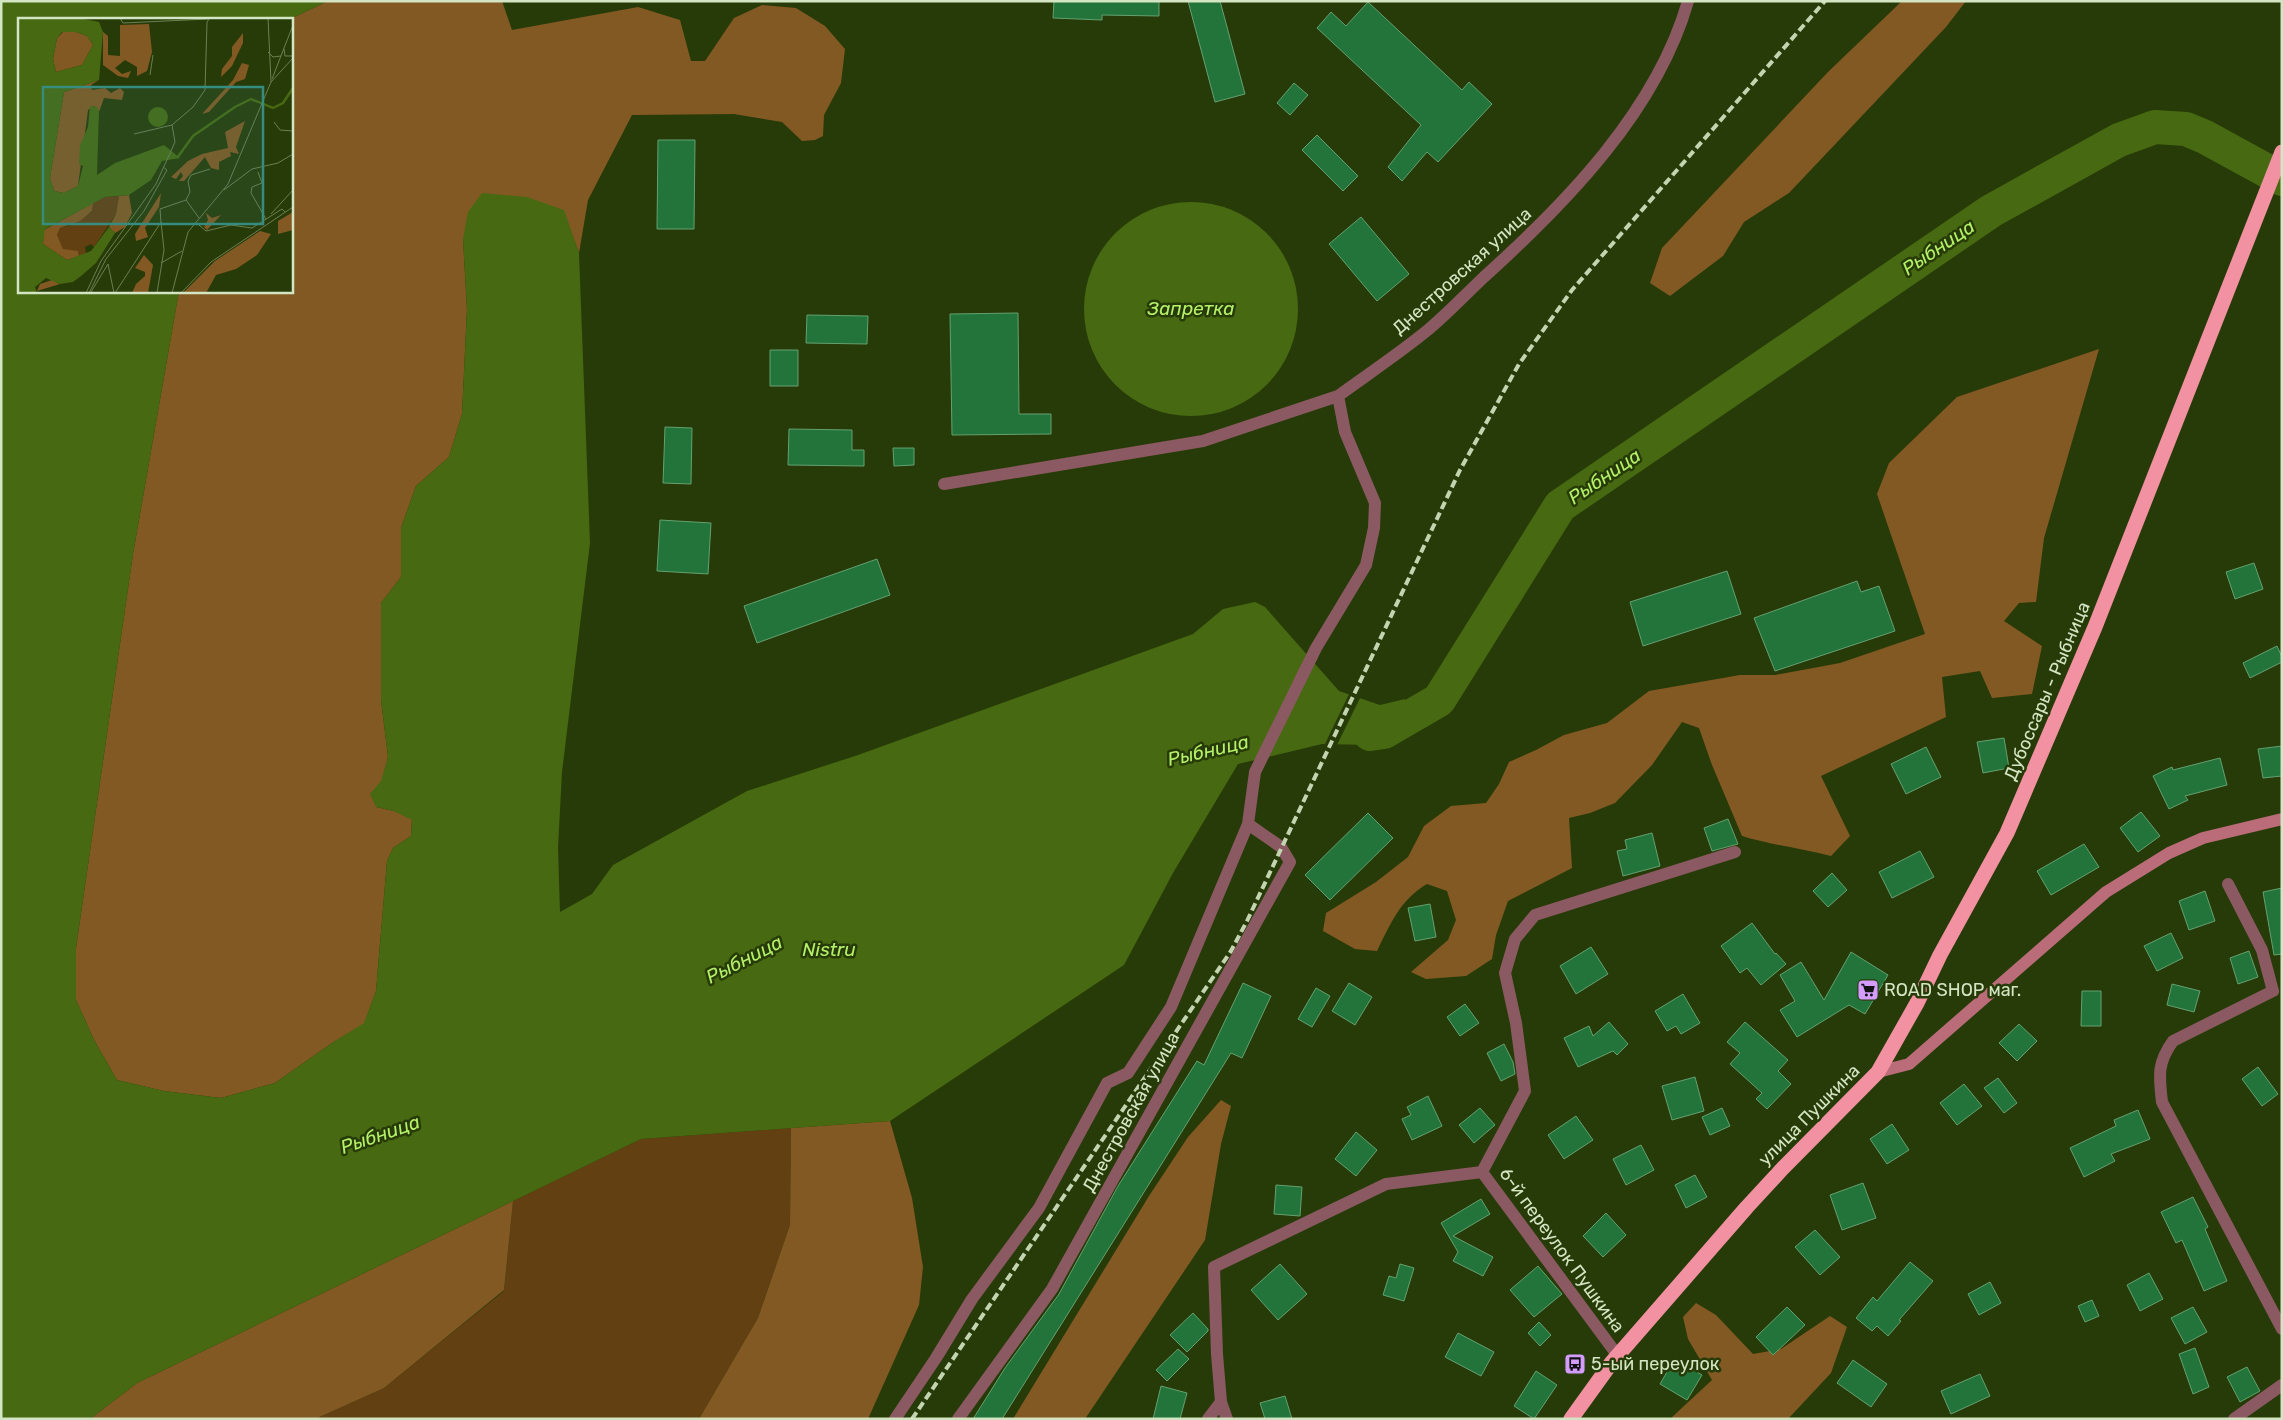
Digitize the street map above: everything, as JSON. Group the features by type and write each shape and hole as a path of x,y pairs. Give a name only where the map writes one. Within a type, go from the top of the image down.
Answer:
{"highway":[{"name":"Дубоссары - Рыбница","path":"1878,1072 1917,1003 1940,955 2007,833 2095,627 2218,309 2282,152"},
{"name":"улица Пушкина","path":"1571,1419 1618,1356 1783,1168 1878,1072"}],"street":[{"name":"Днестровская улица","path":"944,484 1203,441 1338,396 1429,329 1560,205 1616,137 1658,75 1681,26 1688,1"},
{"name":"Днестровская улица","path":"895,1419 936,1358 972,1299 1039,1208 1107,1083 1128,1073 1171,1007 1248,824 1255,772 1316,648 1366,565 1374,528 1375,503 1345,432 1338,396"},
{"name":"улица Пушкина","path":"1878,1072 1908,1064 2106,892 2169,853 2204,838 2282,819"},
{"name":"Днестровская улица","path":"958,1419 1052,1289 1290,862 1282,847 1248,824"},
{"name":"6-й переулок Пушкина","path":"1618,1356 1482,1172 1525,1090 1516,1023 1504,973 1515,939 1535,915 1735,852"},
{"path":"2228,884 2262,950 2273,991 2173,1041 2163,1055 2158,1075 2162,1102 2282,1329"},
{"path":"1228,1419 1221,1402 1214,1267 1386,1184 1482,1172"},
{"path":"2234,1419 2282,1386"},
{"path":"1208,1419 1221,1402"}],"shaded area":[{"path":"328,1 502,1 512,30 638,7 680,20 691,61 705,61 734,18 762,5 796,8 825,26 845,49 841,83 824,115 823,136 815,140 802,141 782,122 734,114 632,115 588,200 579,253 563,210 463,239 467,309 462,414 449,457 416,486 401,528 401,577 381,603 381,700 388,757 376,807 394,811 412,819 411,836 393,848 387,861 376,991 364,1024 332,1043 275,1083 221,1098 164,1091 117,1080 94,1040 76,1000 76,948 133,554 179,292 292,292 292,18"},
{"path":"1902,1 1966,1 1946,27 1789,193 1744,222 1723,256 1670,296 1650,283 1662,248 1828,72"},
{"path":"2099,349 2044,538 2036,602 2019,603 2004,621 2042,646 2032,694 1992,698 1980,671 1942,677 1946,717 1821,776 1850,836 1831,856 1742,836 1712,765 1699,728 1682,722 1652,765 1615,803 1590,813 1569,818 1572,868 1508,901 1496,935 1492,959 1466,976 1426,979 1411,972 1448,940 1456,920 1447,891 1427,884 1410,897 1397,913 1377,951 1355,949 1323,931 1326,913 1376,882 1408,857 1424,826 1451,806 1486,803 1499,784 1509,762 1564,735 1607,723 1649,691 1740,675 1775,675 1840,663 1925,634 1877,494 1889,463 1957,397"},
{"path":"1221,1100 1231,1106 1221,1144 1205,1240 1085,1419 1013,1419 1149,1196 1188,1137"},
{"path":"890,1121 912,1198 923,1267 919,1305 868,1419 699,1419 758,1318 790,1225 791,1128"},
{"path":"791,1128 790,1225 758,1318 699,1419 315,1419 384,1388 504,1291 513,1201 641,1139"},
{"path":"513,1201 504,1290 384,1388 315,1419 90,1419 137,1383"},
{"path":"1696,1303 1716,1315 1753,1354 1781,1349 1830,1316 1847,1327 1831,1373 1788,1419 1670,1419 1712,1380 1688,1339 1683,1317"}],"water":[{"name":"Nistru","path":"1,1 328,1 292,18 18,18 18,292 179,292 133,554 76,948 76,1000 94,1040 117,1080 164,1091 221,1098 275,1083 364,1023 376,991 387,861 393,848 411,836 412,820 394,811 376,807 370,794 381,781 388,757 381,700 381,603 401,577 401,528 416,486 449,457 462,414 467,309 463,239 468,212 482,193 527,197 564,210 579,253 590,543 562,772 558,848 560,912 592,894 613,865 747,791 858,755 1193,634 1223,609 1255,602 1265,607 1339,691 1380,705 1405,699 1416,731 1372,745 1322,744 1238,764 1173,873 1124,965 890,1121 641,1139 137,1383 90,1419 1,1419"},
{"name":"Запретка","path":"1191,202 1212,204 1241,215 1259,227 1273,241 1285,259 1293,278 1298,309 1296,330 1285,359 1273,377 1259,391 1241,403 1222,411 1191,416 1170,414 1141,403 1123,391 1109,377 1097,359 1089,340 1084,309 1086,288 1097,259 1109,241 1123,227 1141,215 1160,207"}],"pier":[{"path":"1350,692 1361,696 1336,747 1324,746"}],"building":[{"path":"1054,1 1159,1 1159,16 1102,15 1102,20 1053,18"},
{"path":"1188,1 1220,1 1245,94 1215,102"},
{"path":"1368,2 1462,90 1469,82 1492,104 1438,162 1427,152 1402,181 1388,167 1421,125 1317,28 1331,12 1346,26"},
{"path":"1294,83 1308,95 1290,115 1277,103"},
{"path":"1317,135 1358,176 1343,191 1302,150"},
{"path":"658,140 695,140 694,229 657,229"},
{"path":"1361,217 1409,274 1377,301 1329,244"},
{"path":"1018,313 1019,414 1051,414 1051,434 952,435 950,314"},
{"path":"807,315 868,316 867,344 806,343"},
{"path":"770,350 798,350 798,386 770,386"},
{"path":"665,427 692,428 691,484 663,483"},
{"path":"789,429 852,430 852,450 864,450 864,466 788,465"},
{"path":"893,448 914,448 914,465 894,466"},
{"path":"660,520 711,523 708,574 657,571"},
{"path":"877,559 890,595 757,643 744,606"},
{"path":"2254,563 2263,589 2235,599 2226,572"},
{"path":"1727,571 1741,614 1643,646 1630,602"},
{"path":"1857,581 1861,592 1879,586 1895,631 1775,671 1754,618"},
{"path":"2277,646 2282,662 2250,678 2243,663"},
{"path":"2004,738 2009,768 1983,773 1977,742"},
{"path":"2282,746 2282,776 2263,778 2258,749"},
{"path":"1926,747 1941,777 1906,794 1891,764"},
{"path":"2220,758 2227,785 2185,796 2188,800 2169,809 2153,776 2172,767 2173,770"},
{"path":"2141,812 2160,836 2138,852 2120,828"},
{"path":"1368,813 1393,838 1330,900 1305,875"},
{"path":"1728,819 1738,844 1712,851 1704,828"},
{"path":"1652,833 1660,866 1623,876 1617,851 1627,849 1625,840"},
{"path":"2084,844 2099,867 2051,895 2037,871"},
{"path":"1920,851 1934,877 1892,898 1879,872"},
{"path":"1832,873 1847,890 1828,907 1813,891"},
{"path":"2282,888 2282,954 2274,955 2263,892"},
{"path":"2205,891 2215,921 2189,930 2179,901"},
{"path":"1430,904 1436,937 1415,941 1408,908"},
{"path":"1752,923 1775,954 1786,964 1761,985 1747,968 1740,973 1721,946"},
{"path":"2171,933 2183,958 2157,971 2144,946"},
{"path":"1591,947 1608,974 1576,994 1560,966"},
{"path":"2249,951 2258,977 2238,984 2230,958"},
{"path":"1851,952 1888,975 1865,1014 1849,1005 1797,1037 1780,1010 1795,1001 1780,975 1801,962 1824,1000"},
{"path":"1243,983 1271,996 1242,1058 1231,1053 1002,1419 973,1419 1005,1368 1059,1294 1118,1186 1197,1061 1204,1065"},
{"path":"1349,983 1372,997 1355,1025 1332,1011"},
{"path":"2172,984 2200,991 2194,1012 2167,1005"},
{"path":"1316,988 1330,996 1312,1027 1298,1019"},
{"path":"2082,991 2101,991 2101,1026 2081,1026"},
{"path":"1683,994 1700,1023 1681,1034 1676,1026 1667,1031 1655,1011"},
{"path":"1465,1004 1479,1023 1460,1036 1447,1017"},
{"path":"1609,1022 1628,1044 1617,1055 1613,1051 1578,1067 1564,1038 1589,1026 1593,1036"},
{"path":"1745,1022 1788,1060 1778,1071 1791,1084 1767,1109 1756,1099 1762,1093 1730,1064 1740,1053 1727,1042"},
{"path":"2019,1024 2037,1041 2017,1061 1999,1043"},
{"path":"1504,1044 1513,1062 1515,1074 1501,1081 1487,1053"},
{"path":"2258,1067 2278,1094 2262,1106 2242,1079"},
{"path":"1695,1077 1704,1111 1672,1120 1662,1086"},
{"path":"1998,1078 2017,1103 2004,1113 1984,1088"},
{"path":"1964,1084 1982,1106 1957,1125 1940,1103"},
{"path":"1428,1096 1442,1126 1412,1140 1402,1119 1411,1115 1407,1107"},
{"path":"1480,1108 1495,1125 1474,1143 1459,1125"},
{"path":"1722,1108 1730,1126 1710,1135 1702,1117"},
{"path":"2138,1110 2150,1139 2111,1154 2115,1161 2084,1177 2070,1148 2116,1126 2114,1120"},
{"path":"1576,1116 1593,1140 1564,1159 1548,1135"},
{"path":"1892,1124 1909,1150 1887,1164 1870,1139"},
{"path":"1356,1132 1377,1150 1356,1176 1335,1159"},
{"path":"1641,1145 1654,1170 1626,1185 1613,1159"},
{"path":"1695,1175 1707,1197 1686,1208 1675,1185"},
{"path":"1863,1183 1876,1218 1842,1230 1830,1195"},
{"path":"1276,1185 1302,1187 1300,1216 1274,1214"},
{"path":"2193,1197 2208,1227 2205,1229 2227,1281 2204,1291 2182,1240 2176,1243 2161,1212"},
{"path":"1481,1199 1490,1214 1453,1236 1493,1257 1483,1276 1453,1261 1458,1252 1441,1223"},
{"path":"1606,1213 1626,1235 1603,1257 1583,1236"},
{"path":"1815,1230 1840,1257 1820,1275 1795,1247"},
{"path":"1910,1262 1933,1281 1899,1320 1901,1321 1888,1336 1877,1326 1872,1331 1856,1318 1873,1297 1877,1301"},
{"path":"1280,1264 1307,1294 1278,1320 1251,1290"},
{"path":"1400,1264 1414,1268 1404,1301 1383,1295 1389,1276 1396,1278"},
{"path":"1538,1266 1562,1294 1534,1317 1510,1290"},
{"path":"2149,1273 2163,1299 2140,1311 2127,1285"},
{"path":"1990,1282 2001,1303 1979,1315 1968,1294"},
{"path":"2092,1300 2099,1316 2085,1322 2078,1306"},
{"path":"1787,1307 1805,1325 1773,1355 1756,1337"},
{"path":"2193,1307 2207,1332 2185,1344 2171,1318"},
{"path":"1193,1313 1208,1331 1187,1352 1170,1335"},
{"path":"1539,1322 1551,1335 1540,1346 1528,1333"},
{"path":"1458,1333 1494,1352 1481,1376 1445,1357"},
{"path":"2195,1348 2209,1387 2193,1394 2179,1354"},
{"path":"1178,1349 1189,1359 1167,1381 1156,1370"},
{"path":"1675,1358 1702,1375 1687,1400 1660,1384"},
{"path":"1853,1360 1887,1384 1871,1407 1837,1383"},
{"path":"2247,1367 2260,1391 2240,1402 2227,1377"},
{"path":"1536,1371 1557,1385 1534,1419 1514,1406"},
{"path":"1980,1374 1990,1396 1951,1414 1941,1391"},
{"path":"1161,1386 1187,1393 1180,1419 1153,1419"},
{"path":"1285,1396 1292,1419 1265,1419 1260,1403"}],"waterway":[{"name":"Рыбница","path":"1370,734 1384,732 1439,700 1560,506 1991,211 2119,140 2155,127 2186,129 2205,137 2282,179"}],"railway":[{"path":"912,1419 1231,951 1247,921 1460,470 1519,364 1572,290 1825,1"}],"place":[{"name":"ROAD SHOP маг.","path":"1868,990"},
{"name":"5-ый переулок","path":"1575,1364"}]}
